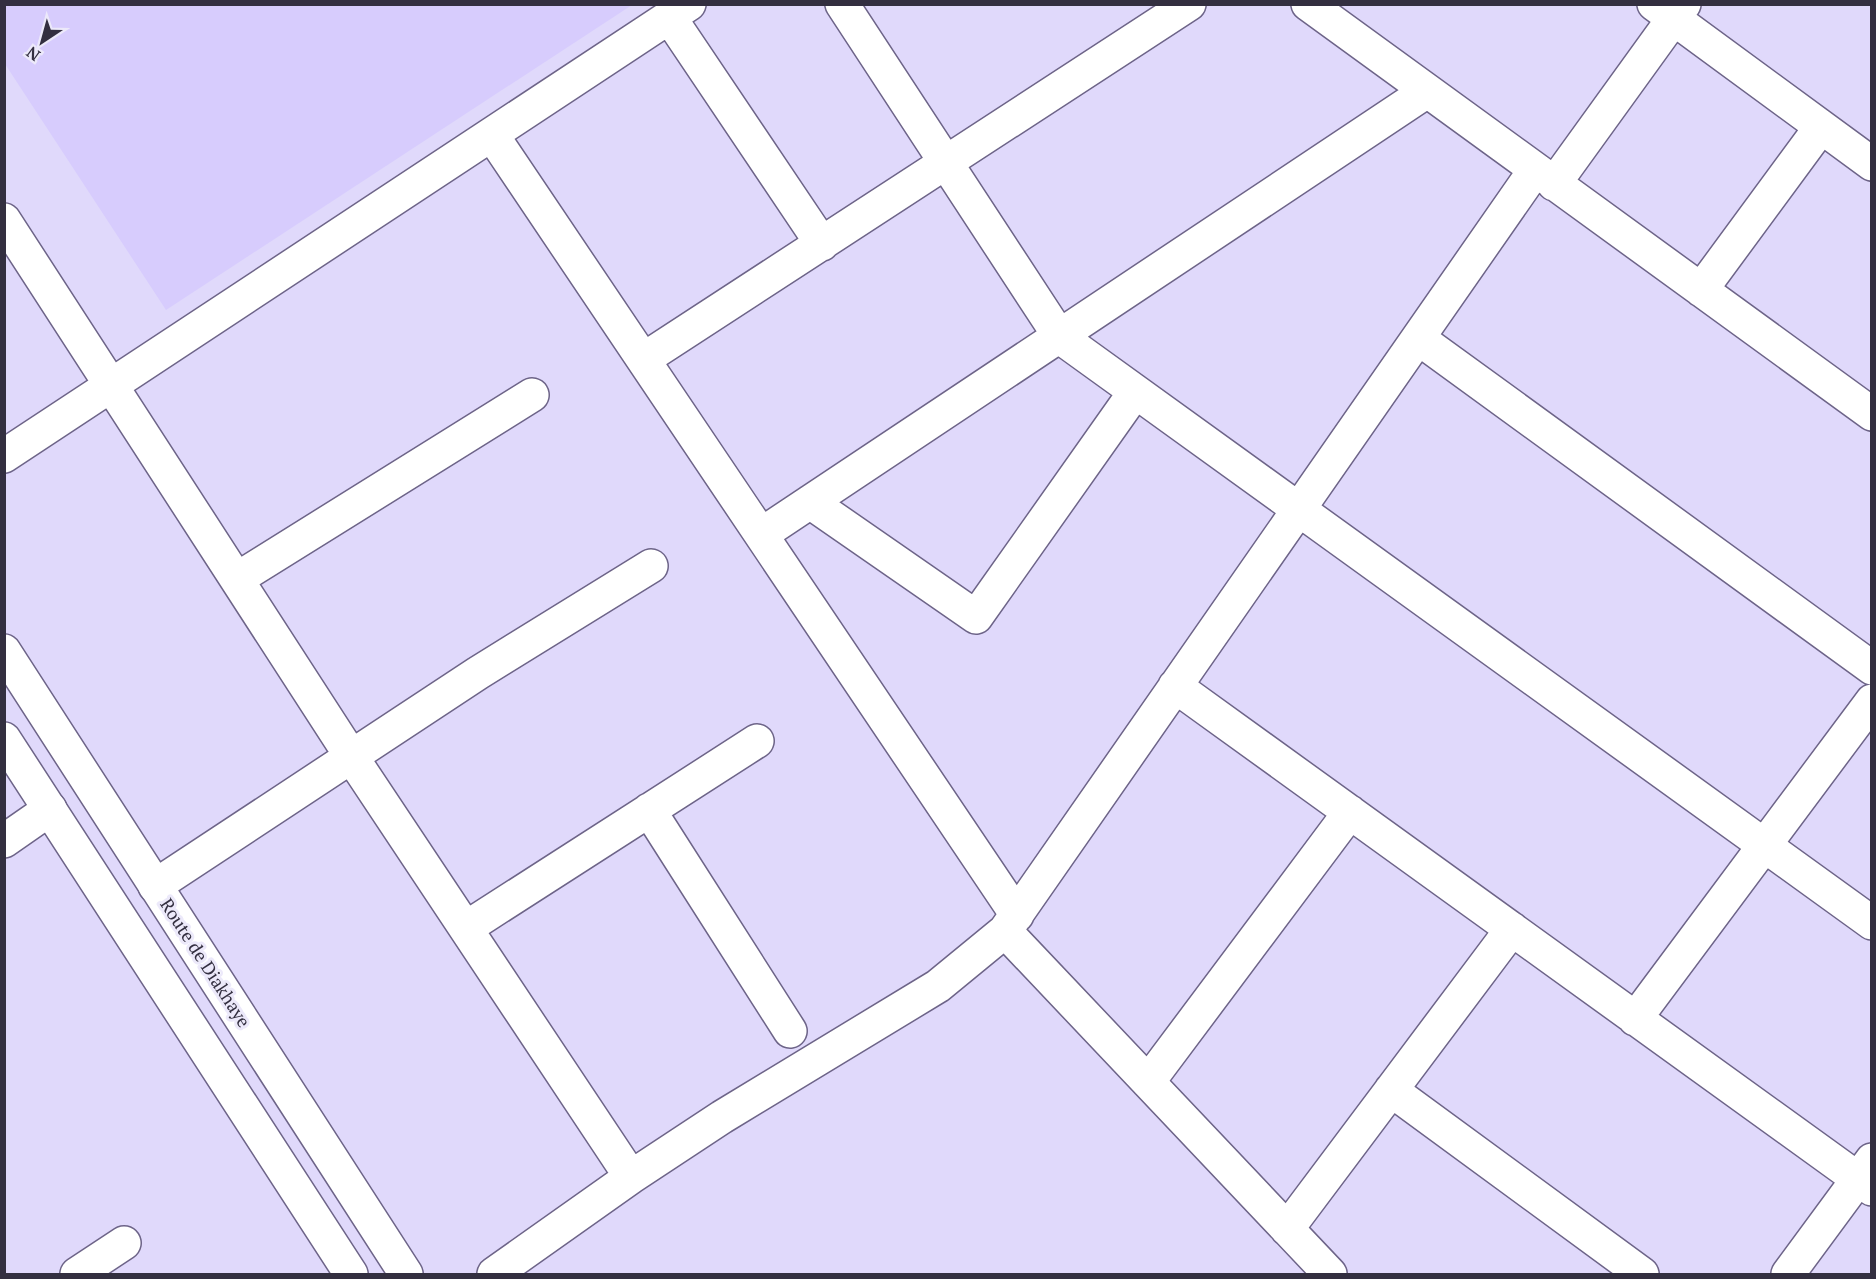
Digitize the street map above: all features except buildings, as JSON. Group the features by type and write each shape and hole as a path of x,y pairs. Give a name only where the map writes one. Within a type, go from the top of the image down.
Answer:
{"street":[{"path":"842,4 944,164 1060,337 1872,923"},
{"path":"644,359 1189,4"},
{"path":"1308,4 1872,414"},
{"path":"494,1275 631,1177 722,1118 938,987 1011,923 1418,338 1545,177 1670,9 1821,128 1872,164"},
{"path":"4,456 679,11 822,244"},
{"path":"762,534 1427,91"},
{"path":"1701,290 1821,128"},
{"path":"492,135 762,534 1011,923 1148,1082 1330,1275"},
{"path":"4,220 351,756 631,1177"},
{"path":"1418,338 1872,668"},
{"path":"810,502 976,617 1135,392"},
{"path":"237,579 532,395"},
{"path":"155,886 351,756 651,566"},
{"name":"Route de Diakhaye","path":"4,651 406,1275"},
{"path":"1175,686 1635,1019 1867,1176 1788,1275"},
{"path":"1635,1019 1872,701"},
{"path":"4,739 351,1275"},
{"path":"466,927 757,741"},
{"path":"4,841 50,808"},
{"path":"649,810 790,1031"},
{"path":"1148,1082 1350,812"},
{"path":"1287,1229 1512,929"},
{"path":"1391,1090 1642,1275"},
{"path":"77,1275 124,1243"}],"shaded area":[{"path":"4,5 632,5 166,310 5,64"}]}
